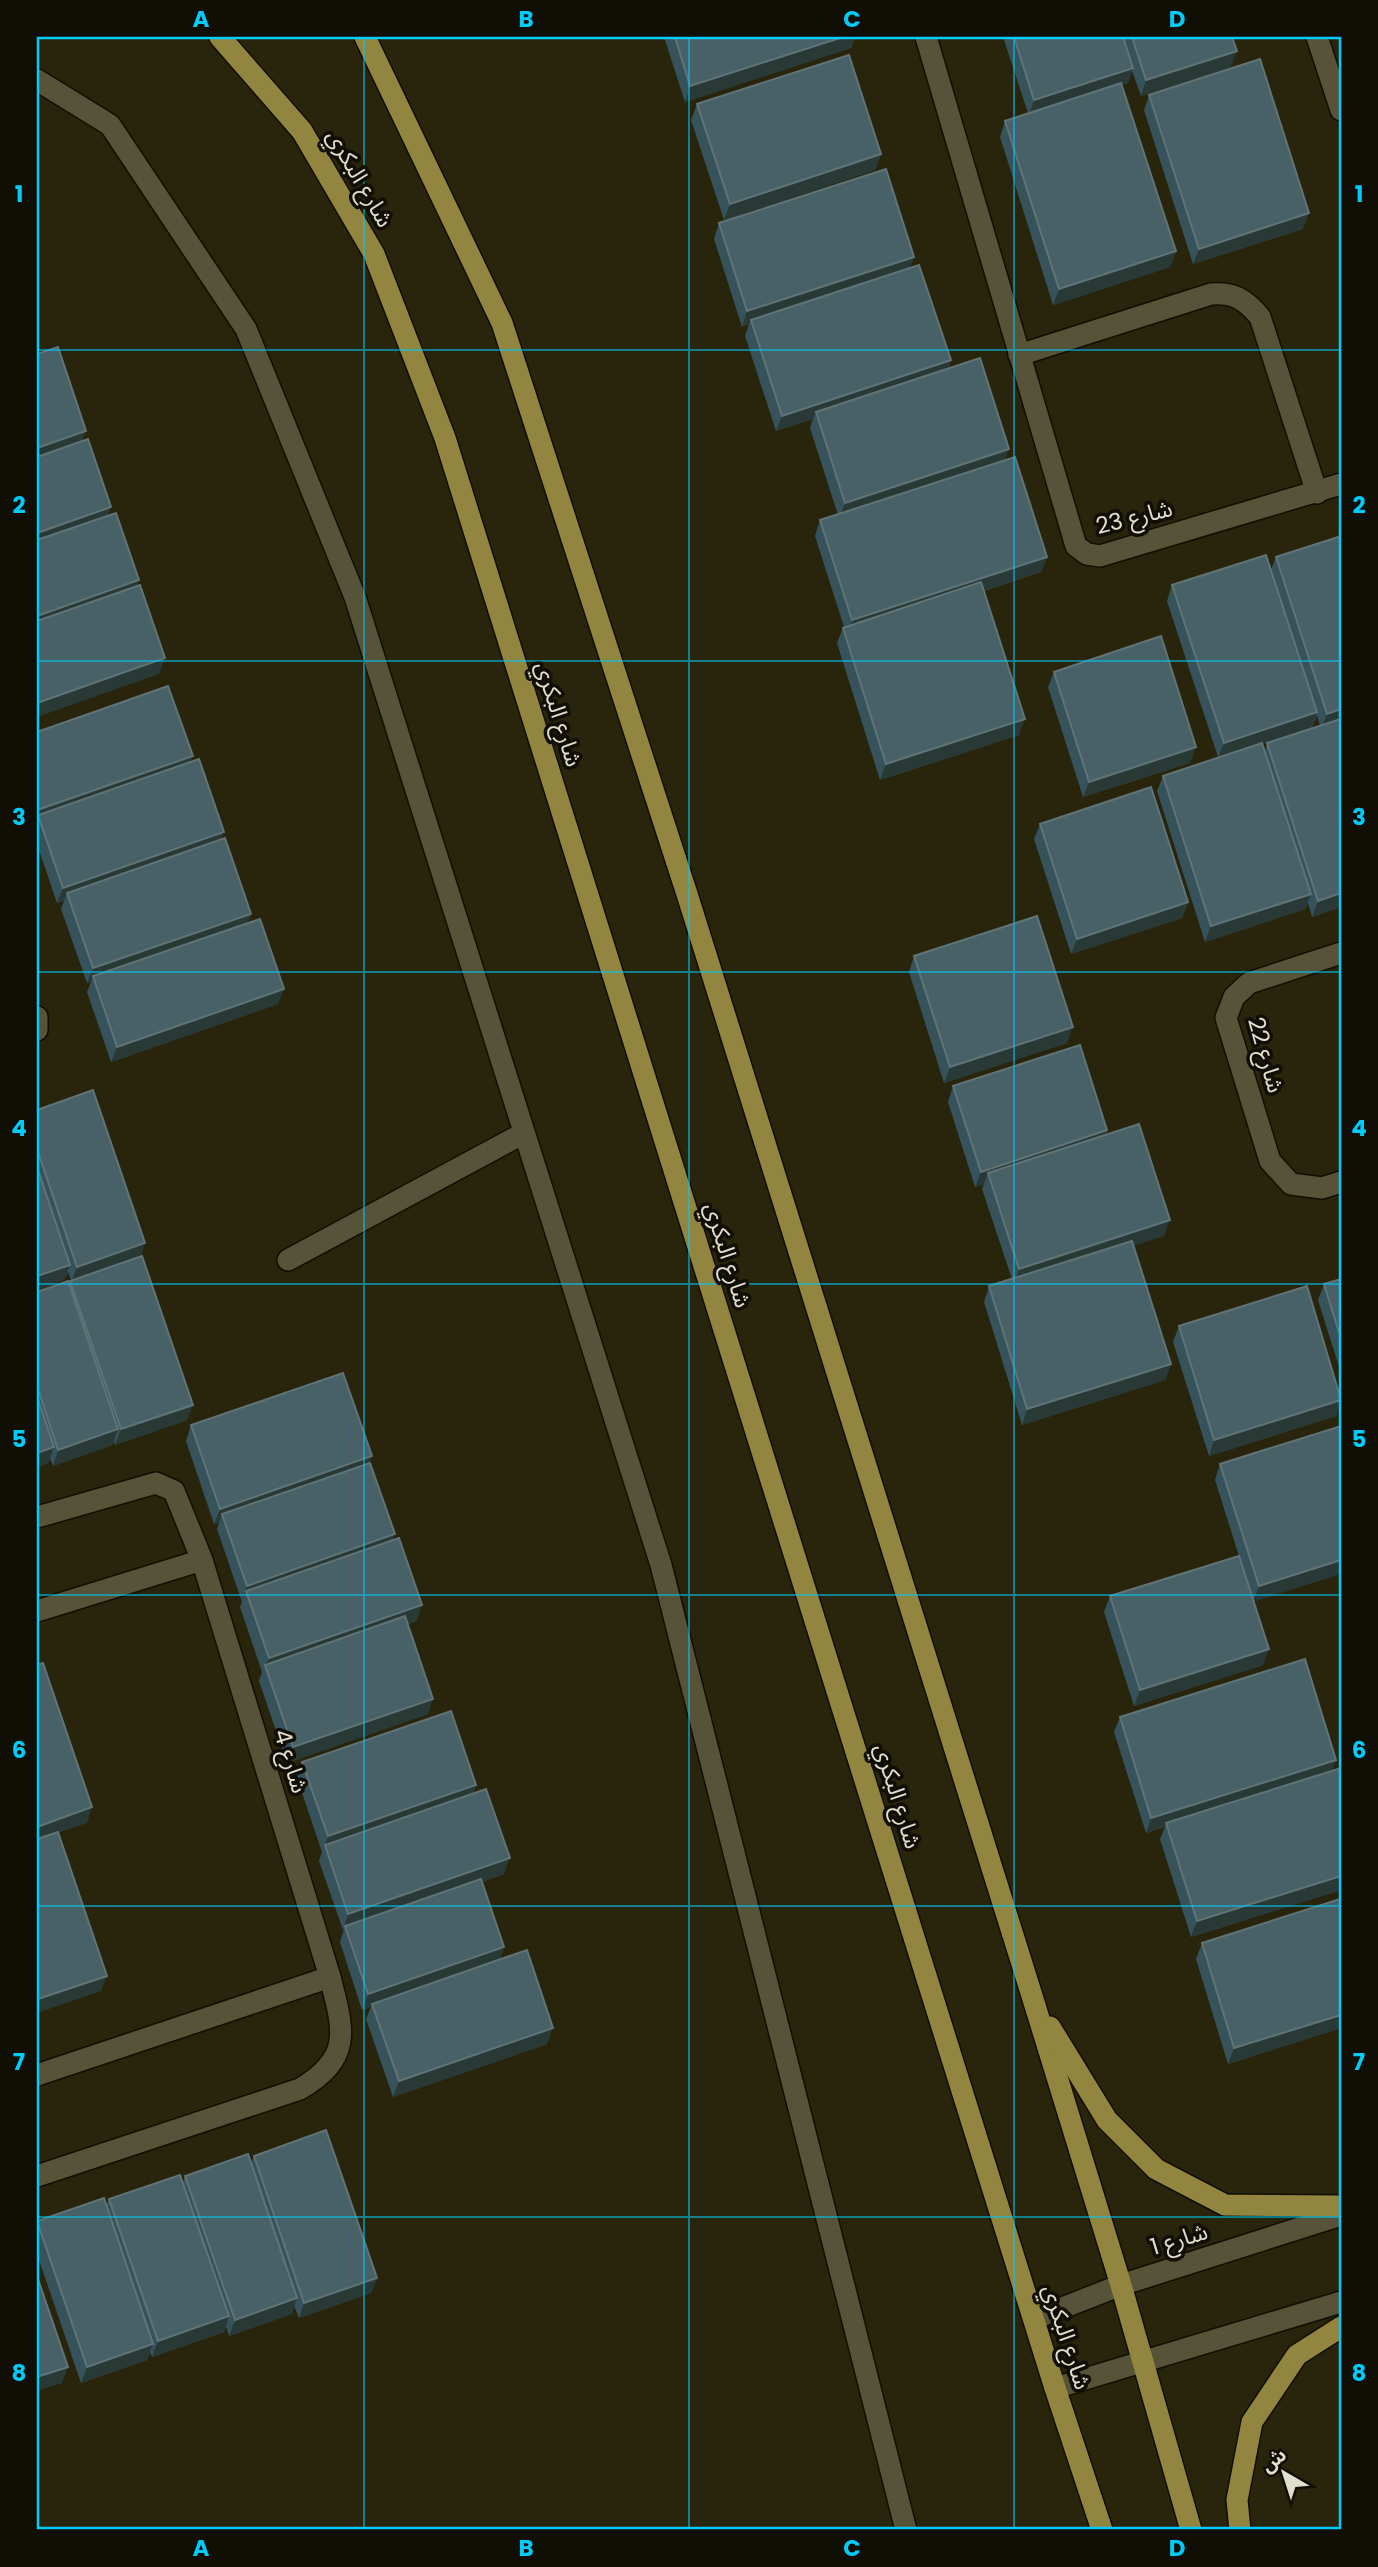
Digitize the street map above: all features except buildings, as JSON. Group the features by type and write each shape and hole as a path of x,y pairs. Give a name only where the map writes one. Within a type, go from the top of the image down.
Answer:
{"main road":[{"name":"شارع البكري","path":"220,37 302,131 374,254 445,438 1055,2388 1102,2530"},
{"path":"365,37 502,323 687,894 1033,1999 1121,2285 1191,2530"},
{"path":"1033,1999 1107,2120 1156,2169 1225,2205 1341,2206"},
{"path":"1240,2530 1237,2500 1252,2422 1297,2355 1341,2327"}],"street":[{"name":"شارع 23","path":"926,37 1076,546 1087,554 1100,556 1341,484"},
{"path":"1317,37 1341,110"},
{"path":"37,80 110,125 246,328 355,597 660,1565 906,2530"},
{"path":"1019,355 1211,294 1225,293 1236,296 1249,303 1259,317 1317,493"},
{"name":"شارع 22","path":"1341,953 1248,983 1234,997 1226,1018 1270,1161 1291,1184 1322,1188 1341,1182"},
{"path":"37,1017 37,1030"},
{"path":"288,1260 524,1133"},
{"name":"شارع 4","path":"37,1517 156,1483 174,1491 202,1560 330,1977 340,2016 342,2040 320,2077 300,2089 37,2176"},
{"path":"37,1611 202,1560"},
{"path":"37,2075 330,1977"},
{"name":"شارع 1","path":"1034,2319 1121,2285 1341,2216"},
{"path":"1055,2388 1341,2302"}]}
